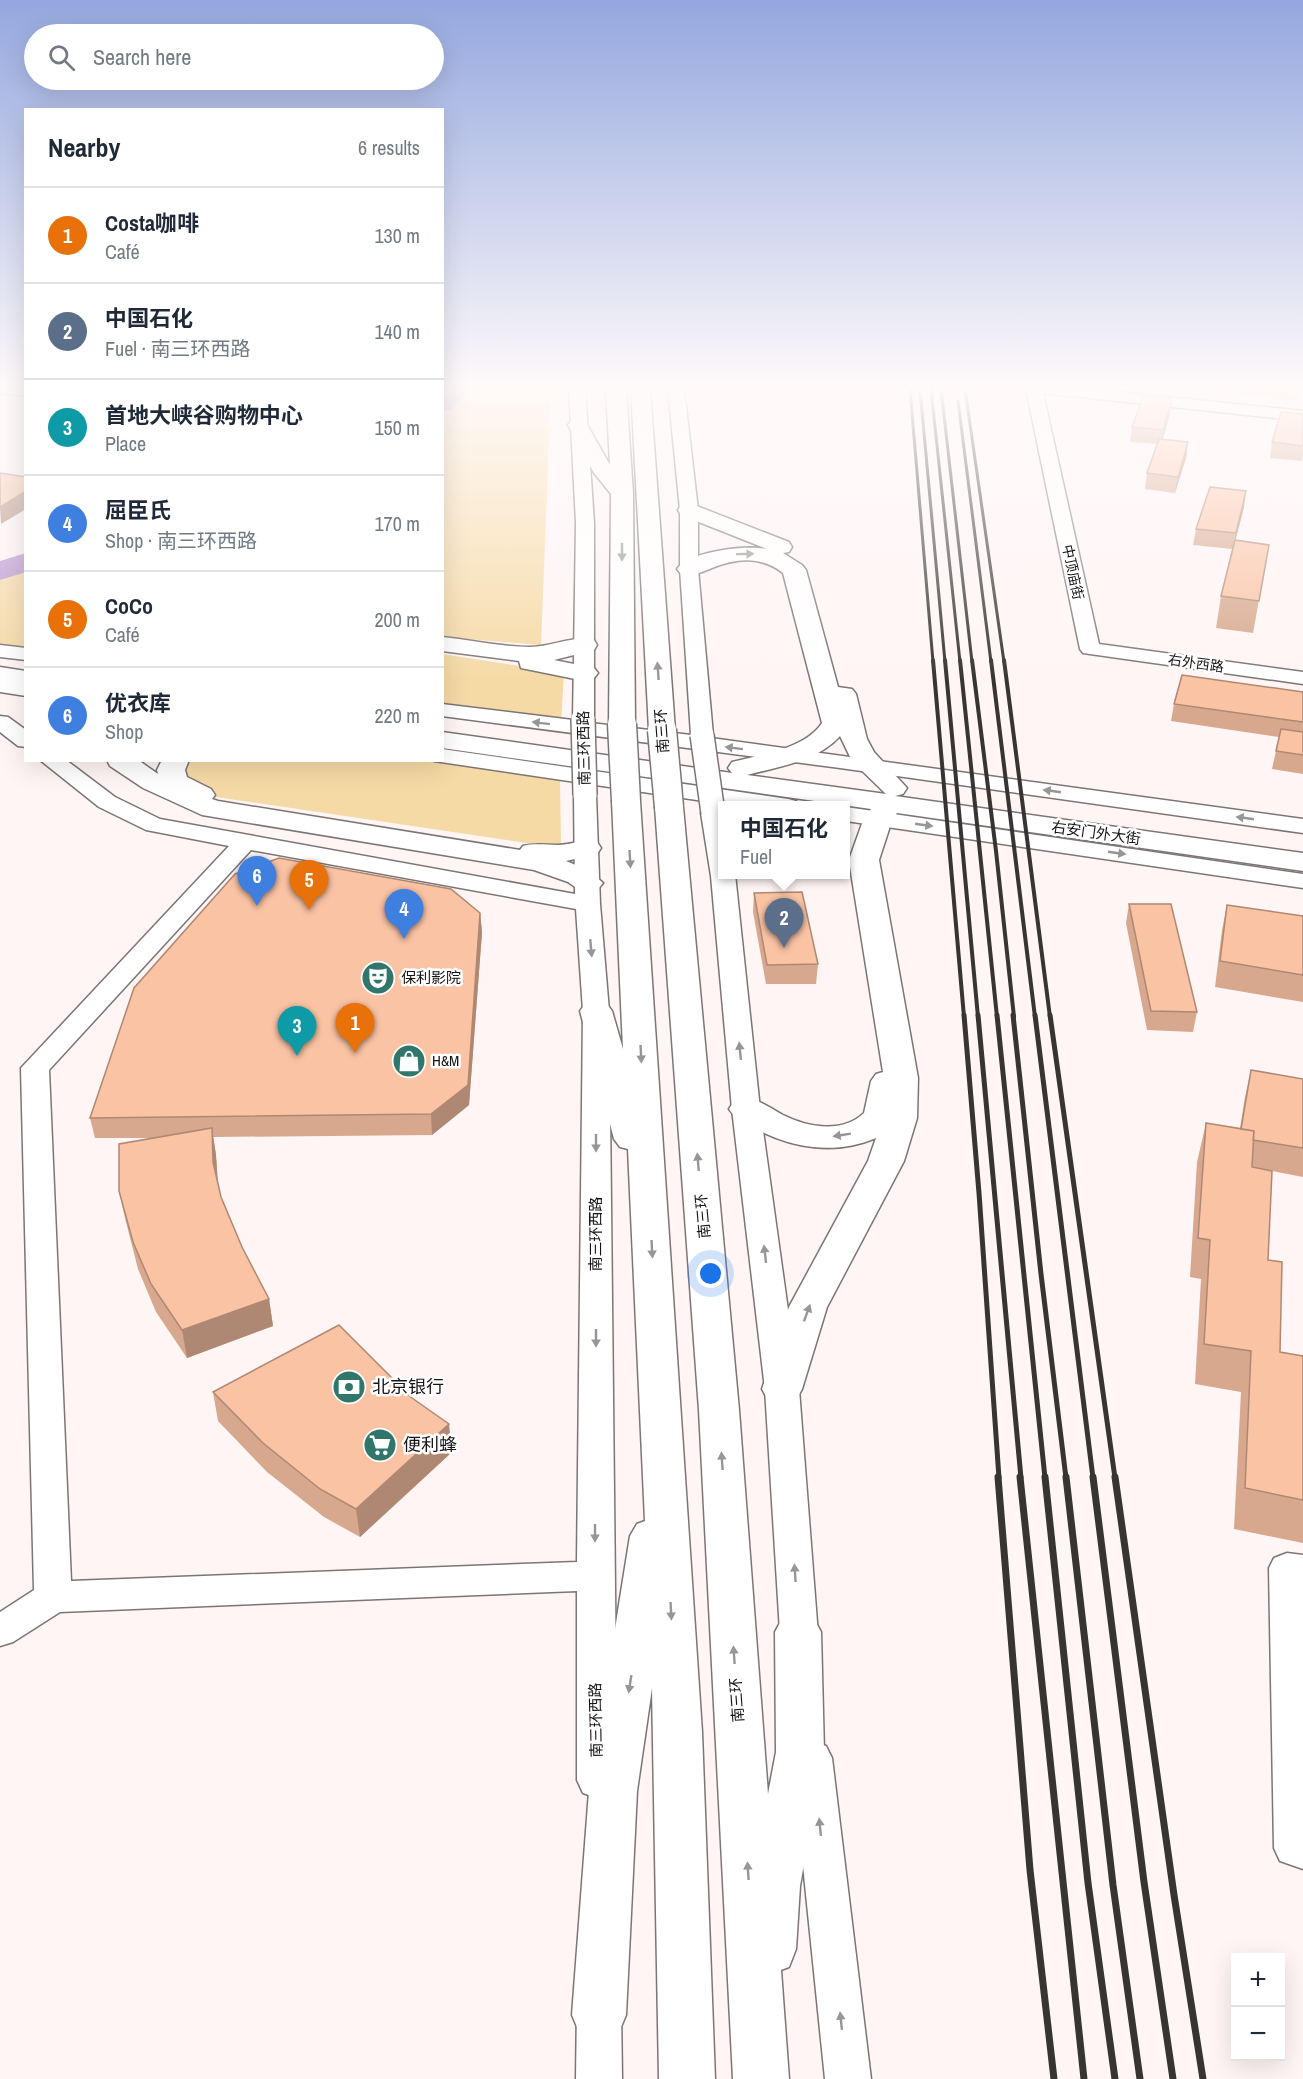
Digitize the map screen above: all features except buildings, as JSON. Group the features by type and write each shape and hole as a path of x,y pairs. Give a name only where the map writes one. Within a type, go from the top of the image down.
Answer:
{"main road":[{"path":"616,486 622,493"},
{"path":"622,486 622,724 678,1732 687,2079"},
{"name":"南三环","path":"646,486 662,730 720,1422 761,2078"},
{"path":"689,510 712,522 755,534 798,556 811,577 854,738 862,755 873,766 877,806 864,860 901,1078 900,1118 886,1161 808,1308 783,1389"},
{"path":"689,568 732,554 750,553 782,558 794,570 835,723 832,732 816,743 789,755 742,768"},
{"path":"444,644 528,655 549,654 585,645"},
{"path":"444,650 585,673"},
{"path":"444,725 742,768 877,806"},
{"path":"444,740 792,798 824,801"},
{"path":"122,762 140,776 177,797 212,809 540,862 578,876 588,894"},
{"path":"175,762 171,770 174,781 212,799 534,852 560,854 587,848"},
{"path":"850,803 877,806"},
{"name":"右安门外大街","path":"877,806 1303,847"},
{"name":"右安门外大街","path":"877,806 1303,862"},
{"path":"746,1109 795,1133 820,1138 858,1132 874,1123 886,1102 889,1073 850,859"},
{"path":"596,1011 649,1202"},
{"path":"599,2015 613,1791 651,1550 661,1418"},
{"path":"761,2078 775,1886 800,1752 798,1632"}],"street":[{"name":"南三环西路","path":"582,486 585,523 583,719 588,894 596,1011 595,1576 599,2079"},
{"path":"686,486 689,510 689,568 702,735 718,844"},
{"name":"中顶庙街","path":"1055,486 1090,649"},
{"name":"右外西路","path":"1090,649 1303,678"},
{"path":"444,710 873,766 1303,826"},
{"path":"0,722 24,740"},
{"path":"444,756 792,798"},
{"path":"54,762 107,802 154,825 245,842 588,894"},
{"path":"877,806 1303,881"},
{"path":"53,1597 35,1068 245,842"},
{"path":"723,879 746,1109 783,1389 798,1632 848,2079"},
{"path":"1303,1570 1287,1568 1296,1848 1303,1850"},
{"path":"0,1631 53,1597 595,1576"}],"shaded area":[{"path":"444,486 547,486 541,645 444,637"},
{"path":"24,571 24,655 0,650 0,580"},
{"path":"444,654 564,673 561,723 444,707"},
{"path":"444,761 560,779 561,848 216,797 179,781 182,762"}],"waterway":[{"path":"0,571 24,563"}],"railway":[{"path":"918,486 933,662"},
{"path":"929,486 945,662"},
{"path":"941,486 960,662"},
{"path":"952,486 972,662"},
{"path":"969,486 991,662"},
{"path":"979,486 1004,662"},
{"path":"933,660 964,1017"},
{"path":"945,660 978,1017"},
{"path":"960,660 997,1017"},
{"path":"972,660 1014,1017"},
{"path":"991,660 1035,1017"},
{"path":"1004,660 1050,1017"},
{"path":"964,1015 999,1478"},
{"path":"978,1015 1021,1478"},
{"path":"997,1015 1045,1478"},
{"path":"1013,1015 1066,1478"},
{"path":"1035,1015 1093,1478"},
{"path":"1050,1015 1115,1478"},
{"path":"998,1477 1030,1870 1054,2079"},
{"path":"1020,1477 1084,2079"},
{"path":"1045,1477 1088,1883 1115,2079"},
{"path":"1066,1477 1113,1885 1140,2079"},
{"path":"1093,1477 1144,1882 1173,2079"},
{"path":"1115,1477 1174,1895 1203,2079"}],"place":[{"name":"优衣库","path":"257,906"},
{"name":"CoCo","path":"309,910"},
{"name":"屈臣氏","path":"404,939"},
{"name":"中国石化","path":"784,948"},
{"name":"保利影院","path":"378,978"},
{"name":"Costa咖啡","path":"355,1053"},
{"name":"首地大峡谷购物中心","path":"297,1056"},
{"name":"H&M","path":"409,1061"},
{"name":"北京银行","path":"349,1387"},
{"name":"便利蜂","path":"380,1445"}]}
